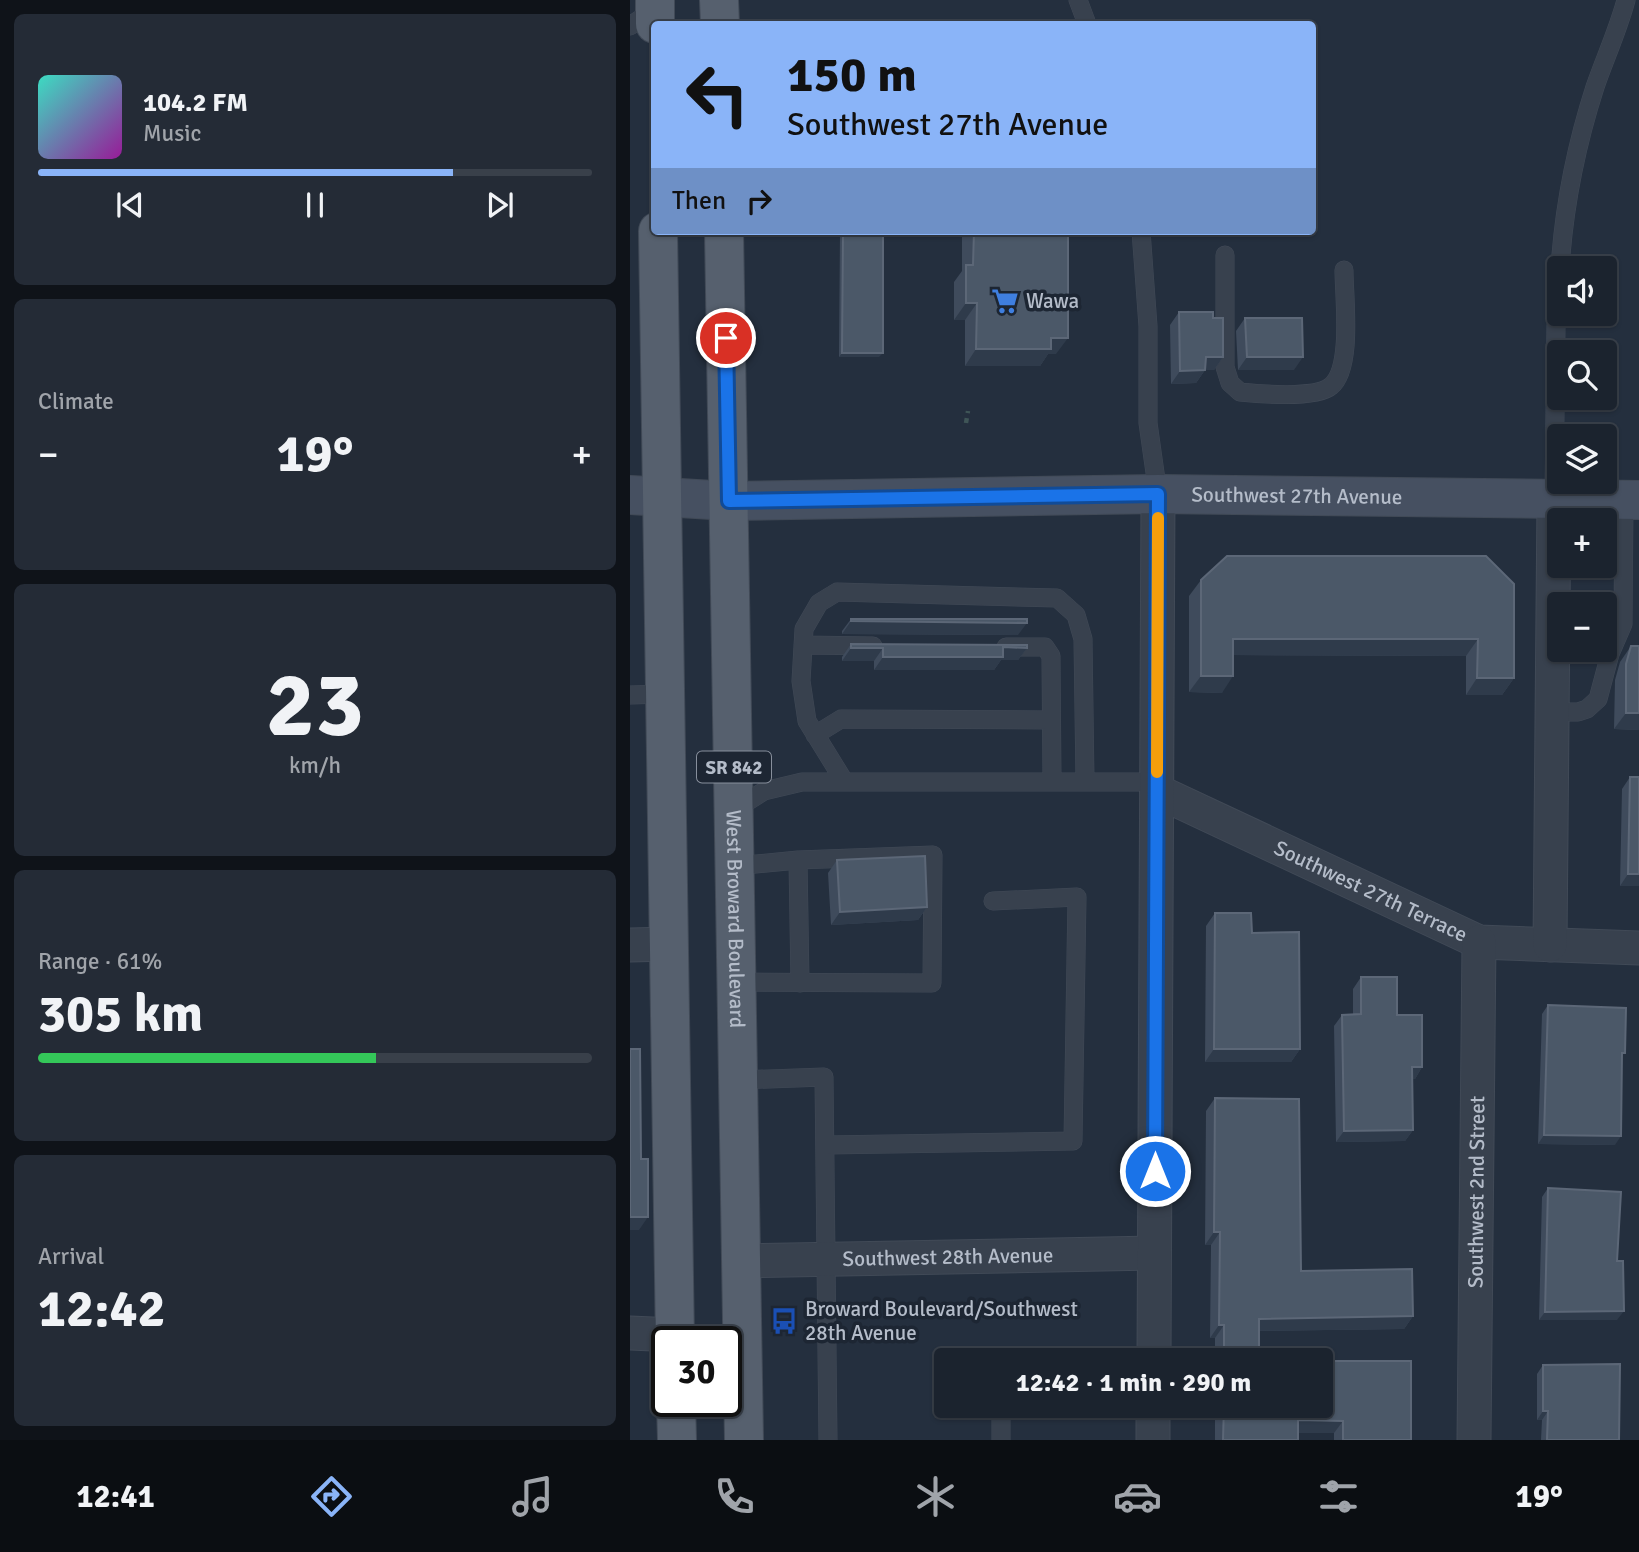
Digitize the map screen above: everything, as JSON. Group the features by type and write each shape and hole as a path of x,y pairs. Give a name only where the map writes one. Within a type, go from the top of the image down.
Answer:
{"main road":[{"path":"719,0 720,21"},
{"name":"SR 842","path":"658,235 646,496 648,694 670,944 675,1326"},
{"name":"West Broward Boulevard","path":"724,235 744,1440"},
{"path":"676,1417 677,1440"}],"street":[{"name":"Southwest 27th Avenue","path":"646,496 729,501 1158,494 1631,500"},
{"path":"1154,1348 1158,494"},
{"path":"1550,945 1554,499"},
{"name":"Southwest 27th Terrace","path":"1157,786 1479,942 1639,948"},
{"name":"Southwest 2nd Street","path":"1474,1440 1479,942"},
{"path":"630,944 670,944"},
{"name":"Southwest 28th Avenue","path":"742,1261 1154,1252"},
{"path":"630,1334 651,1336"},
{"path":"1153,1418 1153,1440"}],"lane":[{"path":"1078,0 1086,21"},
{"path":"1561,256 1563,222 1575,163 1595,87 1626,0"},
{"path":"1141,235 1148,326 1148,423 1158,494"},
{"path":"1225,255 1225,367 1230,383 1240,392 1313,393 1329,388 1340,377 1344,362 1344,270"},
{"path":"1554,499 1556,326"},
{"path":"1552,712 1578,712 1587,709 1598,699 1610,654 1623,624 1631,500"},
{"path":"844,781 807,721 801,681 804,629 819,603 837,592 1057,598 1076,614 1083,639 1085,781"},
{"path":"803,645 897,646"},
{"path":"991,647 1045,647 1051,656 1052,781"},
{"path":"815,735 841,719 1051,720"},
{"path":"734,810 764,791 802,782 1085,781 1157,786"},
{"path":"735,866 798,860 933,855 932,983 737,982"},
{"path":"798,860 800,983"},
{"path":"825,1145 1073,1141 1077,897 993,901"},
{"path":"739,1080 824,1077 828,1440"},
{"path":"1001,1418 1001,1440"}],"path":[{"path":"966,423 968,411"}],"building":[{"path":"843,235 883,235 883,353 842,353"},
{"name":"Wawa","path":"974,235 1068,235 1068,338 1051,338 1051,349 976,349 977,303 966,303 966,265 973,265"},
{"path":"1179,312 1213,312 1213,318 1223,318 1223,357 1206,357 1205,370 1180,371"},
{"path":"1245,318 1302,318 1303,357 1247,357"},
{"path":"1227,556 1486,556 1514,584 1514,678 1477,678 1478,639 1233,639 1233,676 1201,676 1201,580"},
{"path":"1027,619 1027,623 851,621"},
{"path":"851,644 1027,645 1027,648 1003,647 1003,657 883,657 883,648 851,648"},
{"path":"1631,646 1639,646 1639,713 1626,713 1626,664"},
{"path":"1630,777 1639,777 1639,874 1628,874"},
{"path":"925,856 927,907 840,912 837,860"},
{"path":"1215,913 1251,913 1252,933 1299,932 1300,1049 1214,1049"},
{"path":"1361,977 1397,977 1397,1015 1422,1015 1422,1067 1412,1067 1413,1130 1344,1131 1342,1015 1361,1014"},
{"path":"1548,1005 1626,1008 1625,1053 1622,1053 1621,1136 1544,1135"},
{"path":"630,1049 640,1049 641,1159 648,1159 648,1217 630,1217"},
{"path":"1215,1098 1299,1099 1301,1271 1412,1269 1413,1316 1259,1319 1259,1348 1224,1348 1224,1325 1219,1325 1220,1232 1214,1232"},
{"path":"1548,1188 1621,1192 1617,1261 1623,1261 1624,1311 1545,1312"},
{"path":"1333,1361 1411,1361 1411,1440 1343,1440 1343,1421 1298,1420 1298,1440 1223,1440 1224,1418 1333,1418"},
{"path":"1620,1364 1619,1440 1547,1440 1548,1411 1543,1411 1543,1365"}],"slow traffic":[{"path":"1157,772 1158,518"}],"place":[{"name":"Wawa","path":"1005,301"},
{"name":"Broward Boulevard/Southwest 28th Avenue","path":"784,1321"}],"route":[{"path":"726,338 729,501 1158,494 1155,1171"}]}
